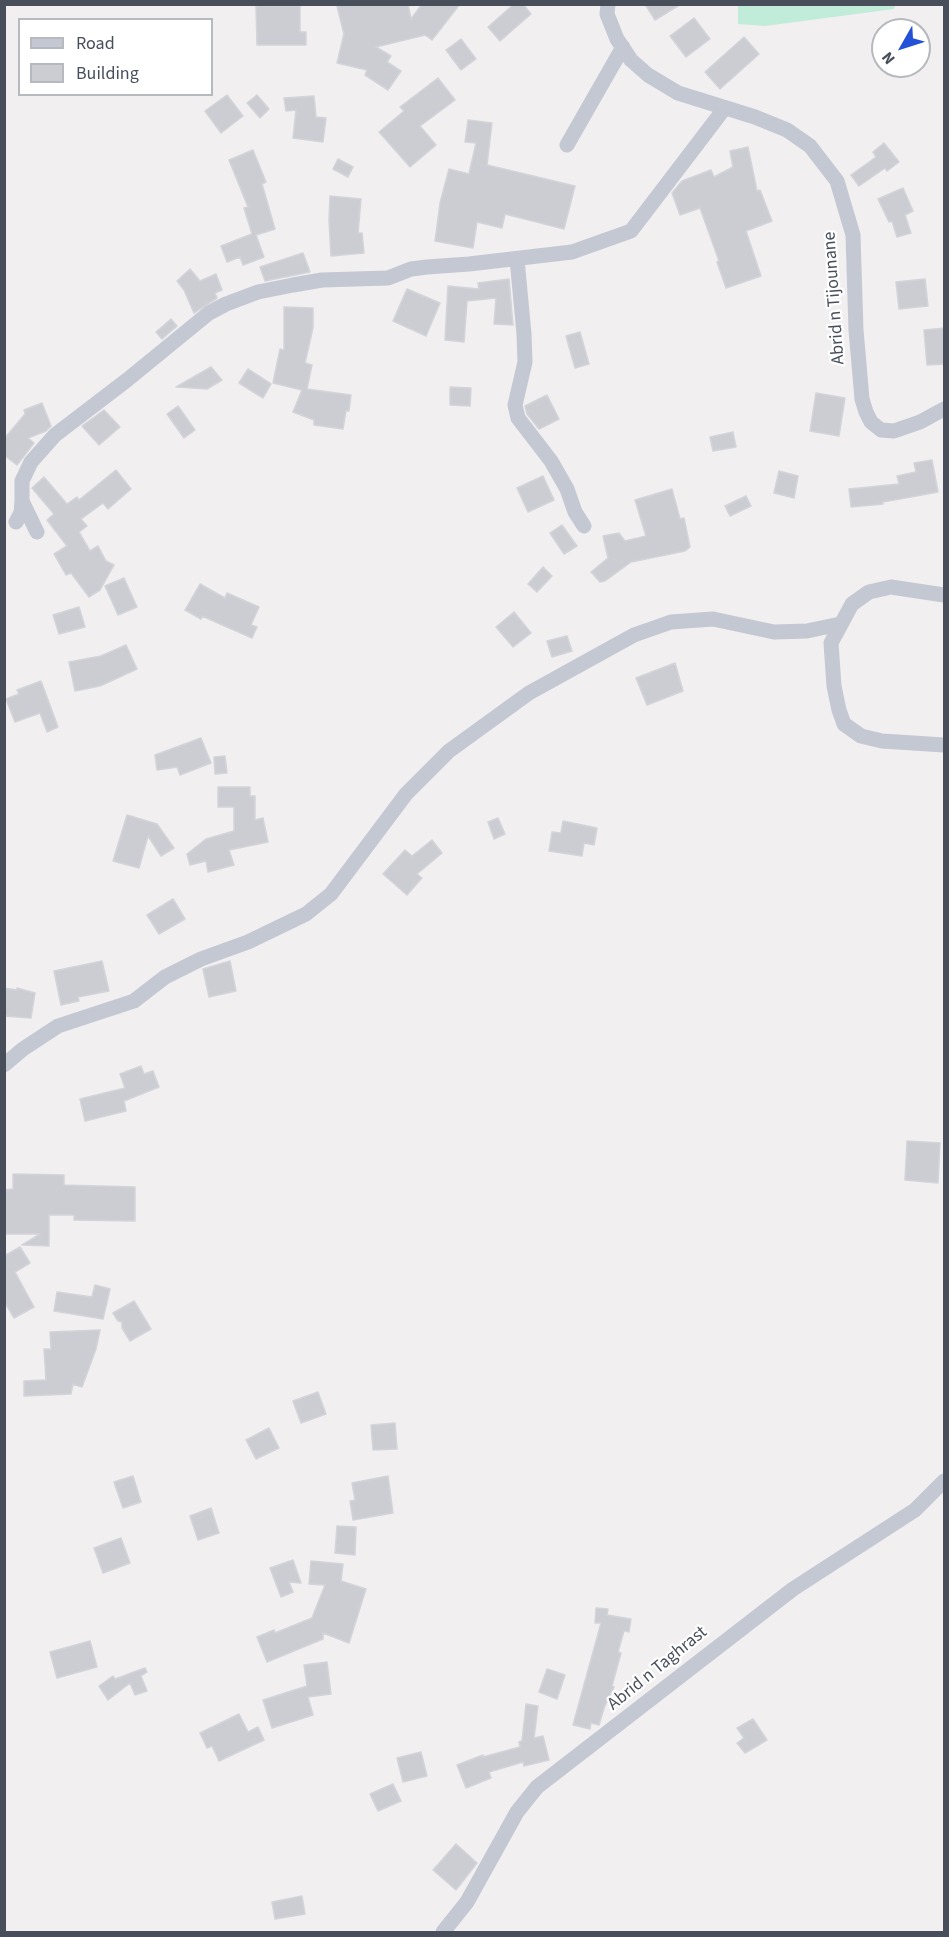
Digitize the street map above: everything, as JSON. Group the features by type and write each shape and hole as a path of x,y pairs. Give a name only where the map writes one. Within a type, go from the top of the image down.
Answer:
{"street":[{"name":"Abrid n Tijounane","path":"608,4 607,14 617,39 631,60 648,75 678,93 755,117 787,130 810,146 837,181 853,235 859,368 862,399 871,422 881,430 894,431 920,422 945,409"},
{"path":"567,145 623,47"},
{"path":"16,522 21,513 22,481 32,462 55,435 209,313 225,304 258,292 322,280 388,278 426,267 572,252 631,231 724,109"},
{"path":"517,259 525,362 515,405 516,412 518,418 551,461 584,526"},
{"path":"22,501 37,532"},
{"path":"945,595 891,587 869,592 852,604 831,643 834,686 838,710 844,724 861,736 882,741 945,745"},
{"path":"4,1065 23,1049 58,1026 134,1000 165,977 201,959 248,942 306,914 331,894 406,794 449,751 529,693 634,635 671,622 712,619 774,632 807,631 840,624"},
{"name":"Abrid n Taghrast","path":"443,1932 467,1902 517,1812 537,1787 793,1589 915,1510 945,1481"}],"green space":[{"path":"738,4 895,5 894,9 765,26 738,24"}],"building":[{"path":"344,4 408,4 411,19 422,4 460,4 432,40 425,35 376,47 391,56 387,62 401,71 388,90 365,75 367,70 337,63 344,34 337,6"},
{"path":"514,4 523,4 531,14 500,41 488,27"},
{"path":"645,4 681,4 655,20"},
{"path":"256,6 300,6 300,32 306,32 306,45 257,45"},
{"path":"694,18 710,39 686,57 670,36"},
{"path":"744,37 759,54 720,89 705,72"},
{"path":"461,39 476,59 461,70 446,50"},
{"path":"438,78 455,100 420,126 436,145 410,167 379,132 404,111 400,107"},
{"path":"227,95 243,116 221,133 205,111"},
{"path":"257,95 269,109 260,118 247,103"},
{"path":"314,96 316,117 326,118 323,142 293,138 296,110 286,111 284,98"},
{"path":"468,120 492,123 487,165 575,186 564,229 505,214 502,228 477,222 473,248 435,241 440,203 449,169 469,174 476,143 465,142"},
{"path":"884,143 899,162 887,171 885,168 859,186 851,175 876,157 873,152"},
{"path":"748,147 757,191 760,190 772,221 746,231 761,276 726,288 700,208 680,215 672,193 682,181 711,170 714,177 733,167 730,151"},
{"path":"253,150 266,182 262,184 275,229 256,235 264,257 243,265 240,257 227,262 221,246 252,234 244,208 248,207 229,160"},
{"path":"338,159 353,167 348,177 333,169"},
{"path":"903,188 913,211 905,215 911,233 897,237 892,221 889,222 878,199"},
{"path":"330,196 361,199 358,233 362,233 364,253 331,256"},
{"path":"303,253 310,272 265,281 260,267"},
{"path":"190,269 200,281 216,274 222,290 215,293 217,298 194,313 184,290 177,281"},
{"path":"509,279 513,325 494,324 496,298 467,301 464,342 445,340 448,286 479,289 478,283"},
{"path":"925,279 928,306 899,309 896,282"},
{"path":"407,289 440,303 426,336 393,321"},
{"path":"284,307 313,308 313,328 305,363 312,365 307,389 351,395 343,429 314,425 314,420 293,412 302,390 273,383 280,349 284,350"},
{"path":"171,319 177,326 162,339 156,332"},
{"path":"945,328 945,364 927,365 924,330"},
{"path":"580,332 589,364 575,368 566,336"},
{"path":"211,367 222,380 207,389 176,387"},
{"path":"248,369 271,384 263,398 239,383"},
{"path":"450,387 471,388 470,406 450,405"},
{"path":"816,393 845,398 839,436 810,431"},
{"path":"547,395 559,419 539,429 527,414 525,406"},
{"path":"42,403 51,426 46,431 28,438 34,443 17,465 4,455 4,439 25,414 24,410"},
{"path":"178,406 195,430 184,438 167,414"},
{"path":"104,410 120,427 99,445 82,426"},
{"path":"733,432 736,447 713,451 710,437"},
{"path":"932,460 938,492 883,502 883,504 851,507 849,489 899,484 897,476 916,472 914,463"},
{"path":"116,470 131,489 108,509 103,503 81,519 87,526 79,532 90,551 98,546 106,561 114,565 100,590 89,597 71,573 66,575 54,554 67,546 47,520 54,514 32,488 44,477 67,504 77,497 79,500"},
{"path":"779,471 798,476 794,498 774,493"},
{"path":"543,476 554,500 528,512 517,488"},
{"path":"672,489 680,519 684,518 690,547 685,551 631,562 605,581 600,582 591,572 608,558 603,536 619,533 625,541 646,536 635,500"},
{"path":"746,496 751,506 730,516 725,506"},
{"path":"562,525 577,546 564,554 550,533"},
{"path":"543,567 552,576 537,592 528,584"},
{"path":"124,578 137,607 118,615 105,586"},
{"path":"200,584 225,598 227,593 259,607 251,625 257,627 252,638 202,616 201,619 185,610"},
{"path":"79,607 85,627 59,634 53,615"},
{"path":"514,612 531,633 513,647 496,627"},
{"path":"567,636 572,651 552,657 547,641"},
{"path":"126,645 137,669 100,686 75,691 69,662 101,656"},
{"path":"675,663 683,691 647,705 636,678"},
{"path":"41,681 58,727 47,732 40,713 15,722 6,699 19,694 17,690"},
{"path":"201,738 211,763 180,775 177,767 157,770 155,755"},
{"path":"225,756 227,773 215,774 214,757"},
{"path":"218,787 250,787 250,796 255,796 255,820 263,818 268,842 229,850 234,865 208,872 206,861 190,865 187,854 206,839 234,831 234,807 218,807"},
{"path":"127,815 157,824 174,848 161,856 148,836 139,868 113,861"},
{"path":"498,818 505,834 494,839 488,822"},
{"path":"563,821 597,828 594,845 584,843 582,856 549,851 552,832 561,833"},
{"path":"432,840 442,853 417,874 422,878 407,895 383,874 405,850 412,856"},
{"path":"173,899 185,919 159,934 147,915"},
{"path":"102,961 109,991 78,997 79,1001 61,1005 54,971"},
{"path":"230,961 236,991 209,997 203,969"},
{"path":"4,988 17,990 17,988 35,993 31,1018 4,1016"},
{"path":"141,1066 144,1074 153,1071 159,1087 124,1101 126,1111 85,1121 80,1099 125,1088 120,1074"},
{"path":"907,1141 940,1143 938,1183 905,1180"},
{"path":"13,1174 64,1175 64,1185 135,1187 135,1221 74,1220 74,1215 49,1215 49,1246 22,1245 40,1234 4,1234 4,1190 13,1189"},
{"path":"20,1247 30,1263 15,1272 34,1307 14,1318 4,1301 4,1252 6,1255"},
{"path":"95,1285 110,1289 103,1319 54,1311 57,1292 92,1297"},
{"path":"134,1301 151,1329 130,1341 122,1328 122,1322 118,1321 113,1313"},
{"path":"100,1330 96,1349 82,1387 73,1384 71,1394 24,1396 24,1381 46,1380 44,1349 51,1349 50,1332"},
{"path":"318,1392 326,1414 301,1423 293,1401"},
{"path":"395,1423 397,1449 373,1450 371,1425"},
{"path":"269,1428 279,1448 256,1459 246,1440"},
{"path":"133,1476 141,1502 123,1508 114,1482"},
{"path":"388,1476 393,1513 353,1520 350,1501 355,1500 352,1483"},
{"path":"211,1508 219,1533 198,1540 190,1516"},
{"path":"337,1526 356,1527 355,1555 335,1553"},
{"path":"121,1538 130,1563 103,1573 94,1548"},
{"path":"293,1560 301,1583 289,1582 293,1592 281,1597 270,1568"},
{"path":"311,1561 343,1564 341,1581 366,1589 349,1643 323,1633 323,1639 267,1662 257,1637 274,1630 275,1633 312,1618 325,1585 309,1584"},
{"path":"596,1608 608,1609 607,1615 631,1619 629,1632 624,1631 618,1652 621,1653 612,1686 614,1687 599,1725 591,1723 590,1729 573,1725 601,1623 595,1623"},
{"path":"90,1641 97,1667 57,1678 50,1652"},
{"path":"327,1662 331,1694 308,1697 313,1715 272,1728 263,1700 307,1686 304,1665"},
{"path":"145,1668 147,1672 141,1676 147,1691 135,1695 130,1683 108,1700 99,1686 113,1676 115,1679"},
{"path":"547,1669 565,1675 557,1699 539,1692"},
{"path":"526,1704 538,1706 534,1738 543,1736 549,1760 524,1766 523,1762 489,1772 491,1778 466,1788 457,1765 483,1755 483,1757 520,1747"},
{"path":"239,1714 248,1732 258,1727 264,1740 219,1761 212,1746 207,1748 200,1733"},
{"path":"753,1719 767,1740 745,1753 737,1743 744,1738 737,1728"},
{"path":"421,1752 427,1776 403,1782 397,1758"},
{"path":"393,1784 401,1801 378,1811 370,1794"},
{"path":"456,1844 477,1863 456,1890 433,1870"},
{"path":"302,1896 305,1914 275,1919 272,1902"}]}
